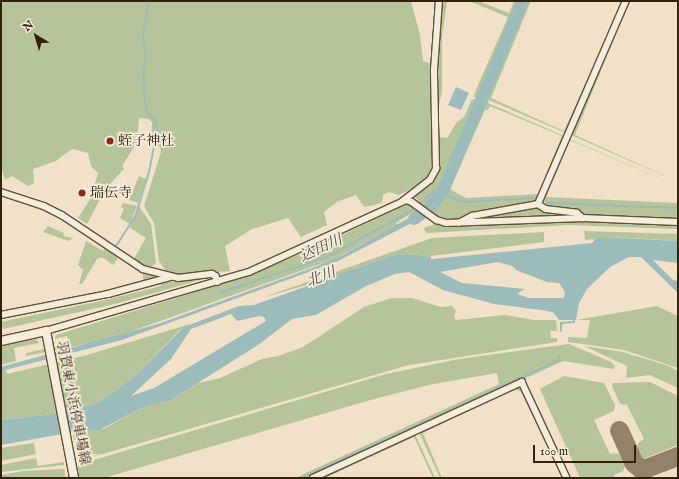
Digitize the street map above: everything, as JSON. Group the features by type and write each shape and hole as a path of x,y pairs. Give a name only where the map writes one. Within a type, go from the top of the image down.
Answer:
{"main road":[{"name":"羽賀東小浜停車場線","path":"1,341 46,331 74,478"}],"street":[{"path":"46,331 218,282 287,256 402,201 430,180 436,169 434,70 439,1"},
{"path":"538,204 626,1"},
{"path":"1,192 44,206 88,230 131,262 171,277"},
{"path":"402,201 412,202 441,222 459,223 583,218 678,222"},
{"path":"459,223 472,216 538,204 546,209 577,213 583,218"},
{"path":"1,315 108,294 171,277 212,274 216,276 218,282"},
{"path":"313,478 522,382 567,478"}],"green space":[{"path":"1,1 411,1 420,35 423,61 432,64 433,171 416,187 399,195 389,192 383,195 382,202 375,205 364,207 356,195 337,202 324,212 327,225 301,237 288,218 252,229 225,246 230,271 178,275 166,271 159,261 154,223 144,206 161,152 160,147 151,142 152,122 149,119 139,118 137,142 122,166 124,169 106,188 87,224 78,218 91,198 98,173 91,166 88,153 72,149 56,161 33,169 34,183 28,186 12,176 5,180 1,166"},
{"path":"441,1 447,1 442,37 442,91 438,110 436,70"},
{"path":"469,1 478,1 509,13 514,1 519,1 477,98 474,97 475,92 508,17"},
{"path":"528,1 531,1 491,98 564,131 623,1 566,133 489,100 488,103 564,136 536,200 454,220 440,218 432,213 447,189","holes":["490,106 562,136 538,194 466,198 450,189 485,110 488,110"]},
{"path":"629,1 575,135 678,182 571,135"},
{"path":"472,99 476,100 442,184 424,207 414,196 430,183 438,173 439,137 447,138 457,122 464,117"},
{"path":"569,139 678,186 569,141 546,197 678,203 678,219 593,216 549,207 543,200"},
{"path":"139,176 146,179 138,203 129,200"},
{"path":"123,203 137,206 130,224 120,218 124,209 121,207"},
{"path":"408,204 417,210 396,223 397,225 334,259 110,339 26,356 26,353 68,344 67,336 55,339 56,335 250,275 310,250"},
{"path":"139,206 151,224 156,263 151,267 145,267 133,260 146,238 130,228"},
{"path":"537,207 577,216 469,220 471,219"},
{"path":"549,221 678,225 678,229 568,225 426,233 424,228 436,224 458,226"},
{"path":"48,226 64,233 63,236 73,238 68,241 43,232"},
{"path":"584,231 678,234 678,241 614,237 585,240"},
{"path":"544,232 544,242 431,256 431,259 421,255 397,254 335,277 261,298 432,238"},
{"path":"86,241 103,251 106,246 122,258 118,258 113,265 102,257 97,259 82,284 79,284 83,270 78,265"},
{"path":"143,271 163,276 143,282"},
{"path":"207,278 115,304 3,329 1,322 105,300 161,286 160,283"},
{"path":"392,298 412,298 441,307 452,306 456,311 454,317 456,320 505,315 534,320 556,320 557,331 550,331 551,338 557,338 557,342 409,365 75,462 100,454 85,455 84,451 89,450 88,445 76,447 73,435 84,432 84,430 103,429 144,407 169,401 198,383 220,378 262,359 278,356 303,347 364,307"},
{"path":"657,306 678,316 678,368 624,350 568,342 568,337 587,338 590,320 576,320"},
{"path":"190,324 180,330 134,377 100,402 68,412 1,420 1,371 6,370 7,374 87,355"},
{"path":"36,339 39,343 14,348 16,361 1,365 1,346"},
{"path":"569,344 611,362 615,366 614,369 563,361 308,478 295,478 499,384 497,373 433,384 374,399 104,478 79,478 77,468 80,464 386,374 459,359"},
{"path":"584,346 623,352 669,366 678,371 678,388 650,375 626,378 627,366"},
{"path":"564,376 604,383 615,405 614,411 594,420 610,454 618,453 626,464 623,471 614,475 615,478 580,478 540,389"},
{"path":"650,382 678,396 678,445 643,459 636,448 639,442 644,439 627,405 620,404 612,386 613,383"},
{"path":"520,388 563,478 521,392 515,389 423,433 442,478 440,478 419,432 511,389"},
{"path":"415,434 435,478 433,478 414,437 325,478 319,478"},
{"path":"34,443 36,454 1,461 1,448"},
{"path":"36,458 38,466 64,462 64,465 1,472 1,465"},
{"path":"64,469 66,478 1,478 1,475 23,471"}],"water":[{"path":"456,87 469,93 461,110 448,105"},
{"path":"419,212 425,216 336,262 122,340 1,371 1,367 158,324 312,268 341,256"},
{"path":"606,237 678,241 678,263 653,260 673,280 678,281 678,293 641,257 629,257 610,267 587,289 579,303 576,320 559,320 554,313 548,311 494,304 443,290 409,272 395,274 366,286 316,315 292,319 258,345 169,401 144,407 99,430 84,430 1,445 1,420 68,412 100,402 134,377 184,327 239,306 254,305 397,254 421,255 432,259 592,243 596,238","holes":["498,262 512,266 516,270 547,282 559,283 565,292 564,298 529,298 517,294 525,289 462,283 440,272","231,314 237,321 259,316 264,317 266,321 154,388 131,396 171,359 191,329"]}],"waterway":[{"name":"込田川","path":"414,219 429,209 443,191 523,1"},
{"path":"116,246 135,217 149,172 157,131 155,121 146,110 143,75 146,58 143,37 148,5"},
{"name":"北川","path":"220,293 327,257 409,212 435,191 463,202 533,198"},
{"path":"547,203 678,208"},
{"path":"561,331 561,323 574,322 574,320"},
{"path":"302,478 558,361 559,356"}],"taxiway":[{"path":"619,430 634,463 640,468 646,468 678,456"}],"place":[{"name":"蛭子神社","path":"110,141"},
{"name":"瑞伝寺","path":"82,193"}]}
